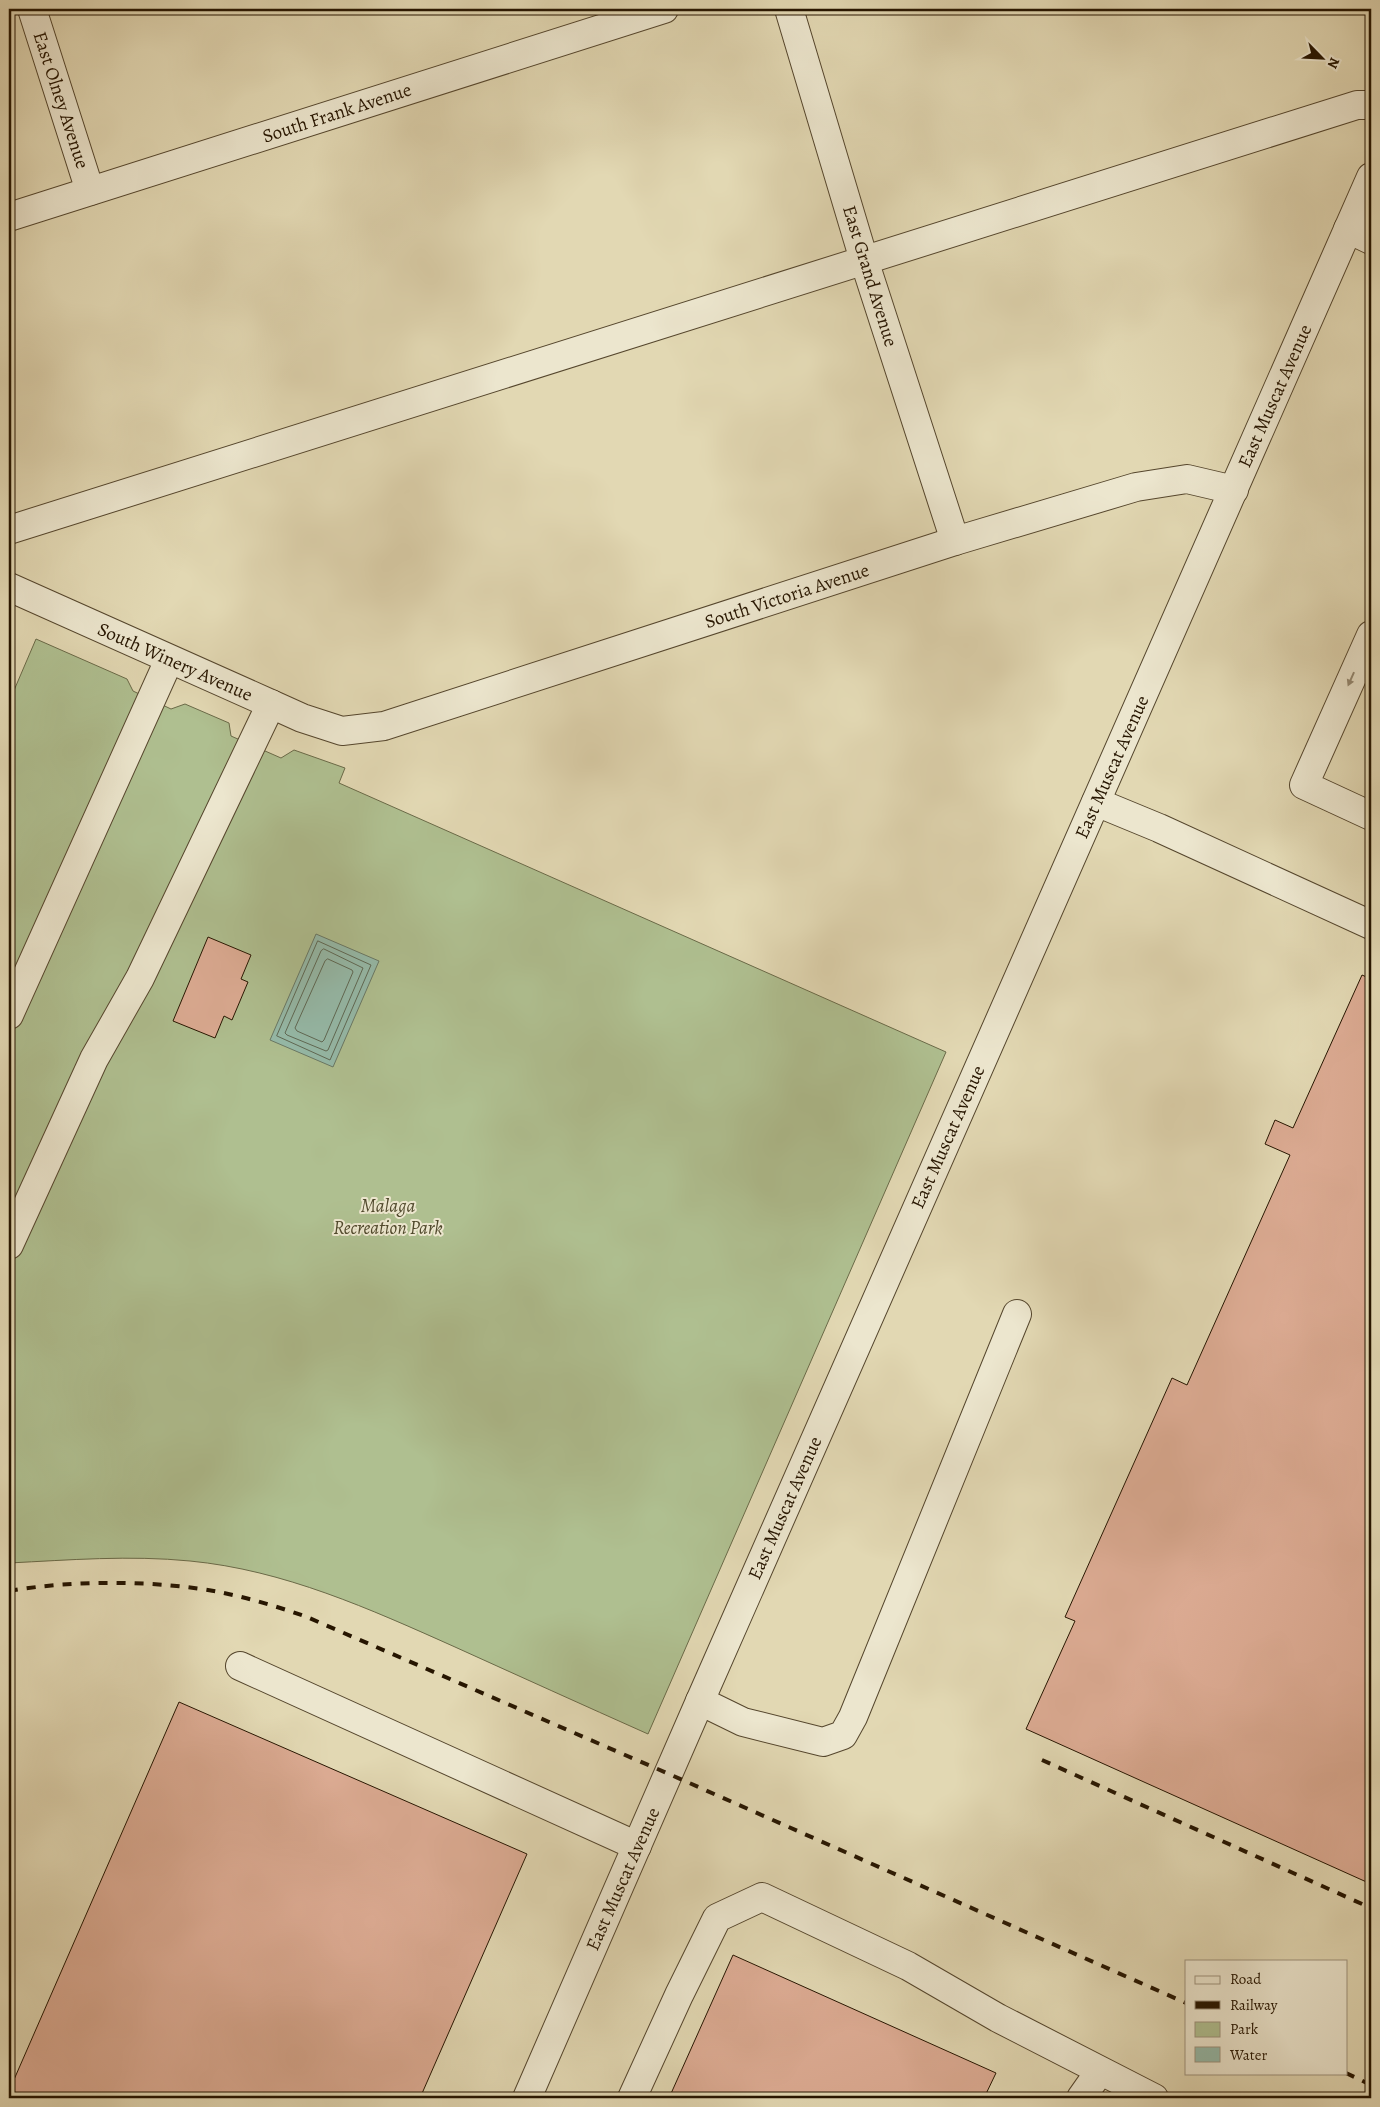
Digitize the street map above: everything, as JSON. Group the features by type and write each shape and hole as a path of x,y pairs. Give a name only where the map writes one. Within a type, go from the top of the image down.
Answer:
{"street":[{"name":"East Olney Avenue","path":"32,9 90,191"},
{"name":"South Frank Avenue","path":"9,217 664,9"},
{"name":"East Grand Avenue","path":"789,9 864,260 955,541"},
{"path":"9,530 1357,105 1371,105"},
{"name":"East Muscat Avenue","path":"527,2098 1234,490 1360,235 1371,177"},
{"name":"South Victoria Avenue","path":"342,731 384,726 955,541 1136,487 1187,479 1234,490"},
{"name":"South Winery Avenue","path":"9,588 302,718 342,731"},
{"path":"1371,635 1304,785 1371,816"},
{"path":"9,1015 169,660"},
{"path":"9,1245 94,1060 140,978 271,704"},
{"path":"1096,802 1159,828 1371,925"},
{"path":"700,1701 743,1722 823,1742 842,1735 853,1717 1017,1314"},
{"path":"240,1666 637,1846"},
{"path":"632,2098 679,1995 718,1918 762,1897 908,1966 998,2018 1154,2098"},
{"path":"1081,2098 1100,2071"}],"green space":[{"name":"Malaga Recreation Park","path":"36,639 127,679 133,691 171,709 185,704 229,723 231,736 281,758 294,750 345,768 339,783 946,1052 648,1734 359,1605 293,1582 225,1566 167,1559 100,1559 9,1563 9,702"}],"water":[{"path":"316,934 379,961 333,1067 270,1040"}],"building":[{"path":"208,937 251,955 241,979 248,982 232,1020 224,1016 215,1038 173,1021"},
{"path":"1362,975 1371,979 1371,1884 1026,1729 1075,1621 1065,1617 1172,1378 1187,1385 1290,1155 1265,1144 1275,1120 1293,1128"},
{"path":"179,1702 527,1854 420,2098 9,2098 9,2091"},
{"path":"733,1955 996,2073 984,2098 669,2098"}],"railway":[{"path":"9,1591 87,1583 168,1585 230,1594 307,1617 669,1774 1185,2003"},
{"path":"1042,1760 1371,1908"},
{"path":"1348,2074 1371,2085"}]}
